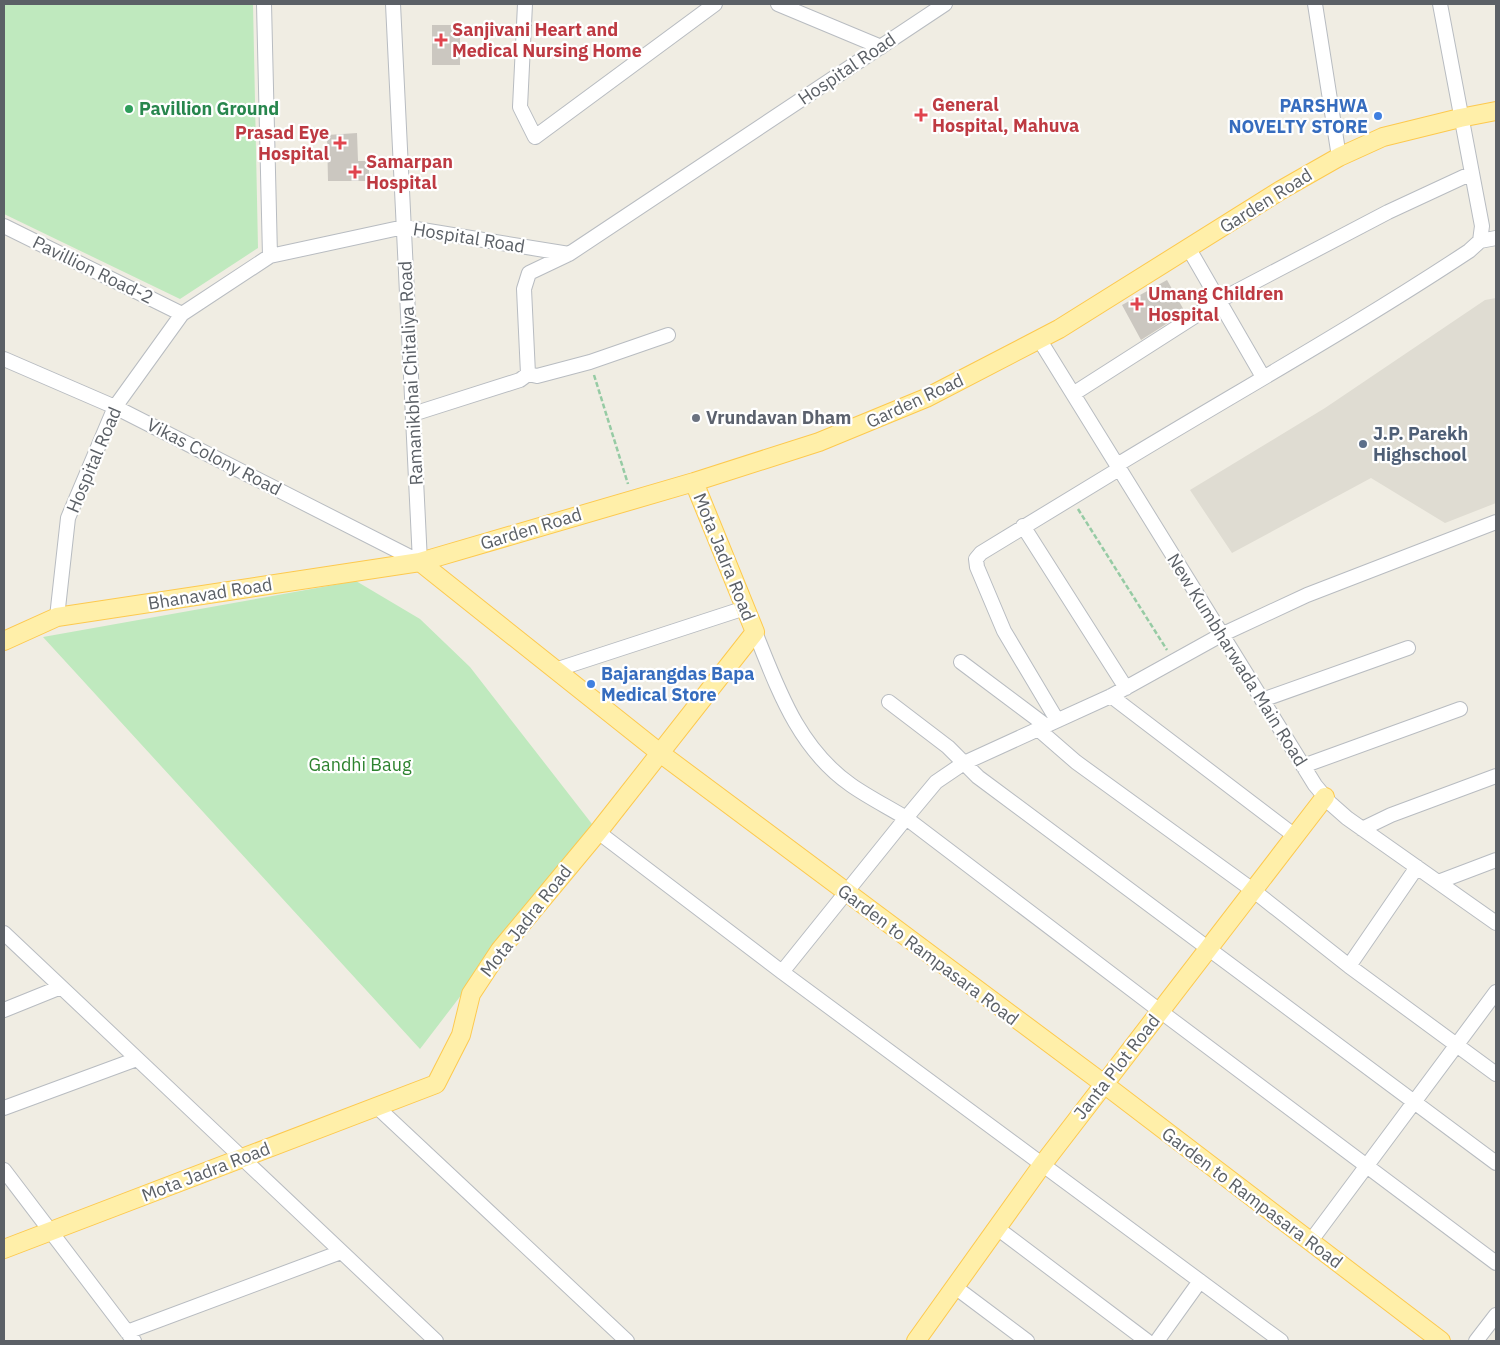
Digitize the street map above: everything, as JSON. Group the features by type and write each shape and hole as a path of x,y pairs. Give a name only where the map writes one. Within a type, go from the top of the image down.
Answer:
{"main road":[{"name":"Garden Road","path":"420,562 694,482 819,442 882,418 1039,339 1189,249 1281,190 1339,157 1382,137 1496,111"},
{"name":"Mota Jadra Road","path":"4,1249 436,1084 461,1035 468,1003 477,984 500,950 598,832 755,632 694,482"},
{"name":"Bhanavad Road","path":"4,640 57,617 420,562"},
{"name":"Garden to Rampasara Road","path":"420,562 660,753 1104,1084 1441,1341"},
{"name":"Janta Plot Road","path":"916,1341 1042,1165 1207,950 1254,892 1325,797"}],"street":[{"path":"264,4 270,256"},
{"name":"Ramanikbhai Chitaliya Road","path":"393,4 420,562"},
{"path":"525,4 520,107 536,137 715,4"},
{"path":"778,4 881,47"},
{"name":"Hospital Road","path":"57,617 68,518 115,407 182,314 270,256 404,227 569,254 945,4"},
{"path":"1315,4 1339,157"},
{"path":"1440,4 1460,118 1482,226 1480,241"},
{"path":"1073,394 1220,300 1388,212 1472,173"},
{"name":"Pavillion Road-2","path":"4,226 182,314"},
{"path":"1496,238 1480,241 1469,251 1385,306 1263,376 981,552 975,563 1047,725 1076,762 1254,892 1349,966 1496,1074"},
{"path":"1189,249 1263,376"},
{"path":"528,374 524,289 529,273 569,254"},
{"path":"528,374 536,376 590,362 668,336"},
{"name":"New Kumbharwada Main Road","path":"1039,339 1221,635 1303,766 1325,797 1362,829 1496,923"},
{"name":"Vikas Colony Road","path":"4,359 115,407 420,562"},
{"path":"413,414 520,380 528,374"},
{"path":"782,972 936,782 964,763 1111,696 1221,635 1307,595 1496,522"},
{"path":"1023,526 1126,688"},
{"path":"555,670 745,608"},
{"path":"755,632 786,708 814,752 850,784 906,818 1496,1263"},
{"path":"1262,700 1408,648"},
{"path":"961,662 1047,725"},
{"path":"1111,696 1295,836"},
{"path":"889,702 948,747 978,777 1207,950 1415,1100 1496,1163"},
{"path":"1303,766 1460,709"},
{"path":"1362,829 1391,815 1496,776"},
{"path":"598,832 782,972 1281,1341"},
{"path":"1438,882 1496,860"},
{"path":"1349,966 1416,867"},
{"path":"4,933 436,1341"},
{"path":"4,1010 61,987"},
{"path":"1310,1242 1365,1165 1458,1045 1496,992"},
{"path":"4,1108 137,1059"},
{"path":"377,1107 627,1341"},
{"path":"4,1170 130,1337 341,1252"},
{"path":"997,1228 1147,1341"},
{"path":"1157,1341 1200,1281"},
{"path":"955,1287 1027,1341"},
{"path":"1476,1341 1496,1316"}],"path":[{"path":"590,362 633,499"},
{"path":"1070,497 1174,661"}],"shaded area":[{"path":"1496,298 1496,503 1445,523 1371,478 1232,553 1190,490 1325,408 1485,300"}],"green space":[{"name":"Pavillion Ground","path":"4,4 253,4 258,248 180,299 4,214"},
{"name":"Gandhi Baug","path":"356,581 420,619 470,667 592,824 420,1049 43,637"}],"building":[{"path":"432,25 460,25 460,65 432,65"},
{"path":"357,133 358,161 369,161 369,181 328,181 327,135"},
{"path":"1167,280 1185,312 1141,340 1122,305"}],"place":[{"name":"Sanjivani Heart and Medical Nursing Home","path":"441,40"},
{"name":"Pavillion Ground","path":"129,109"},
{"name":"General Hospital, Mahuva","path":"921,115"},
{"name":"PARSHWA NOVELTY STORE","path":"1378,116"},
{"name":"Prasad Eye Hospital","path":"340,143"},
{"name":"Samarpan Hospital","path":"355,172"},
{"name":"Umang Children Hospital","path":"1137,304"},
{"name":"Vrundavan Dham","path":"696,418"},
{"name":"J.P. Parekh Highschool","path":"1363,444"},
{"name":"Bajarangdas Bapa Medical Store","path":"591,684"}]}
